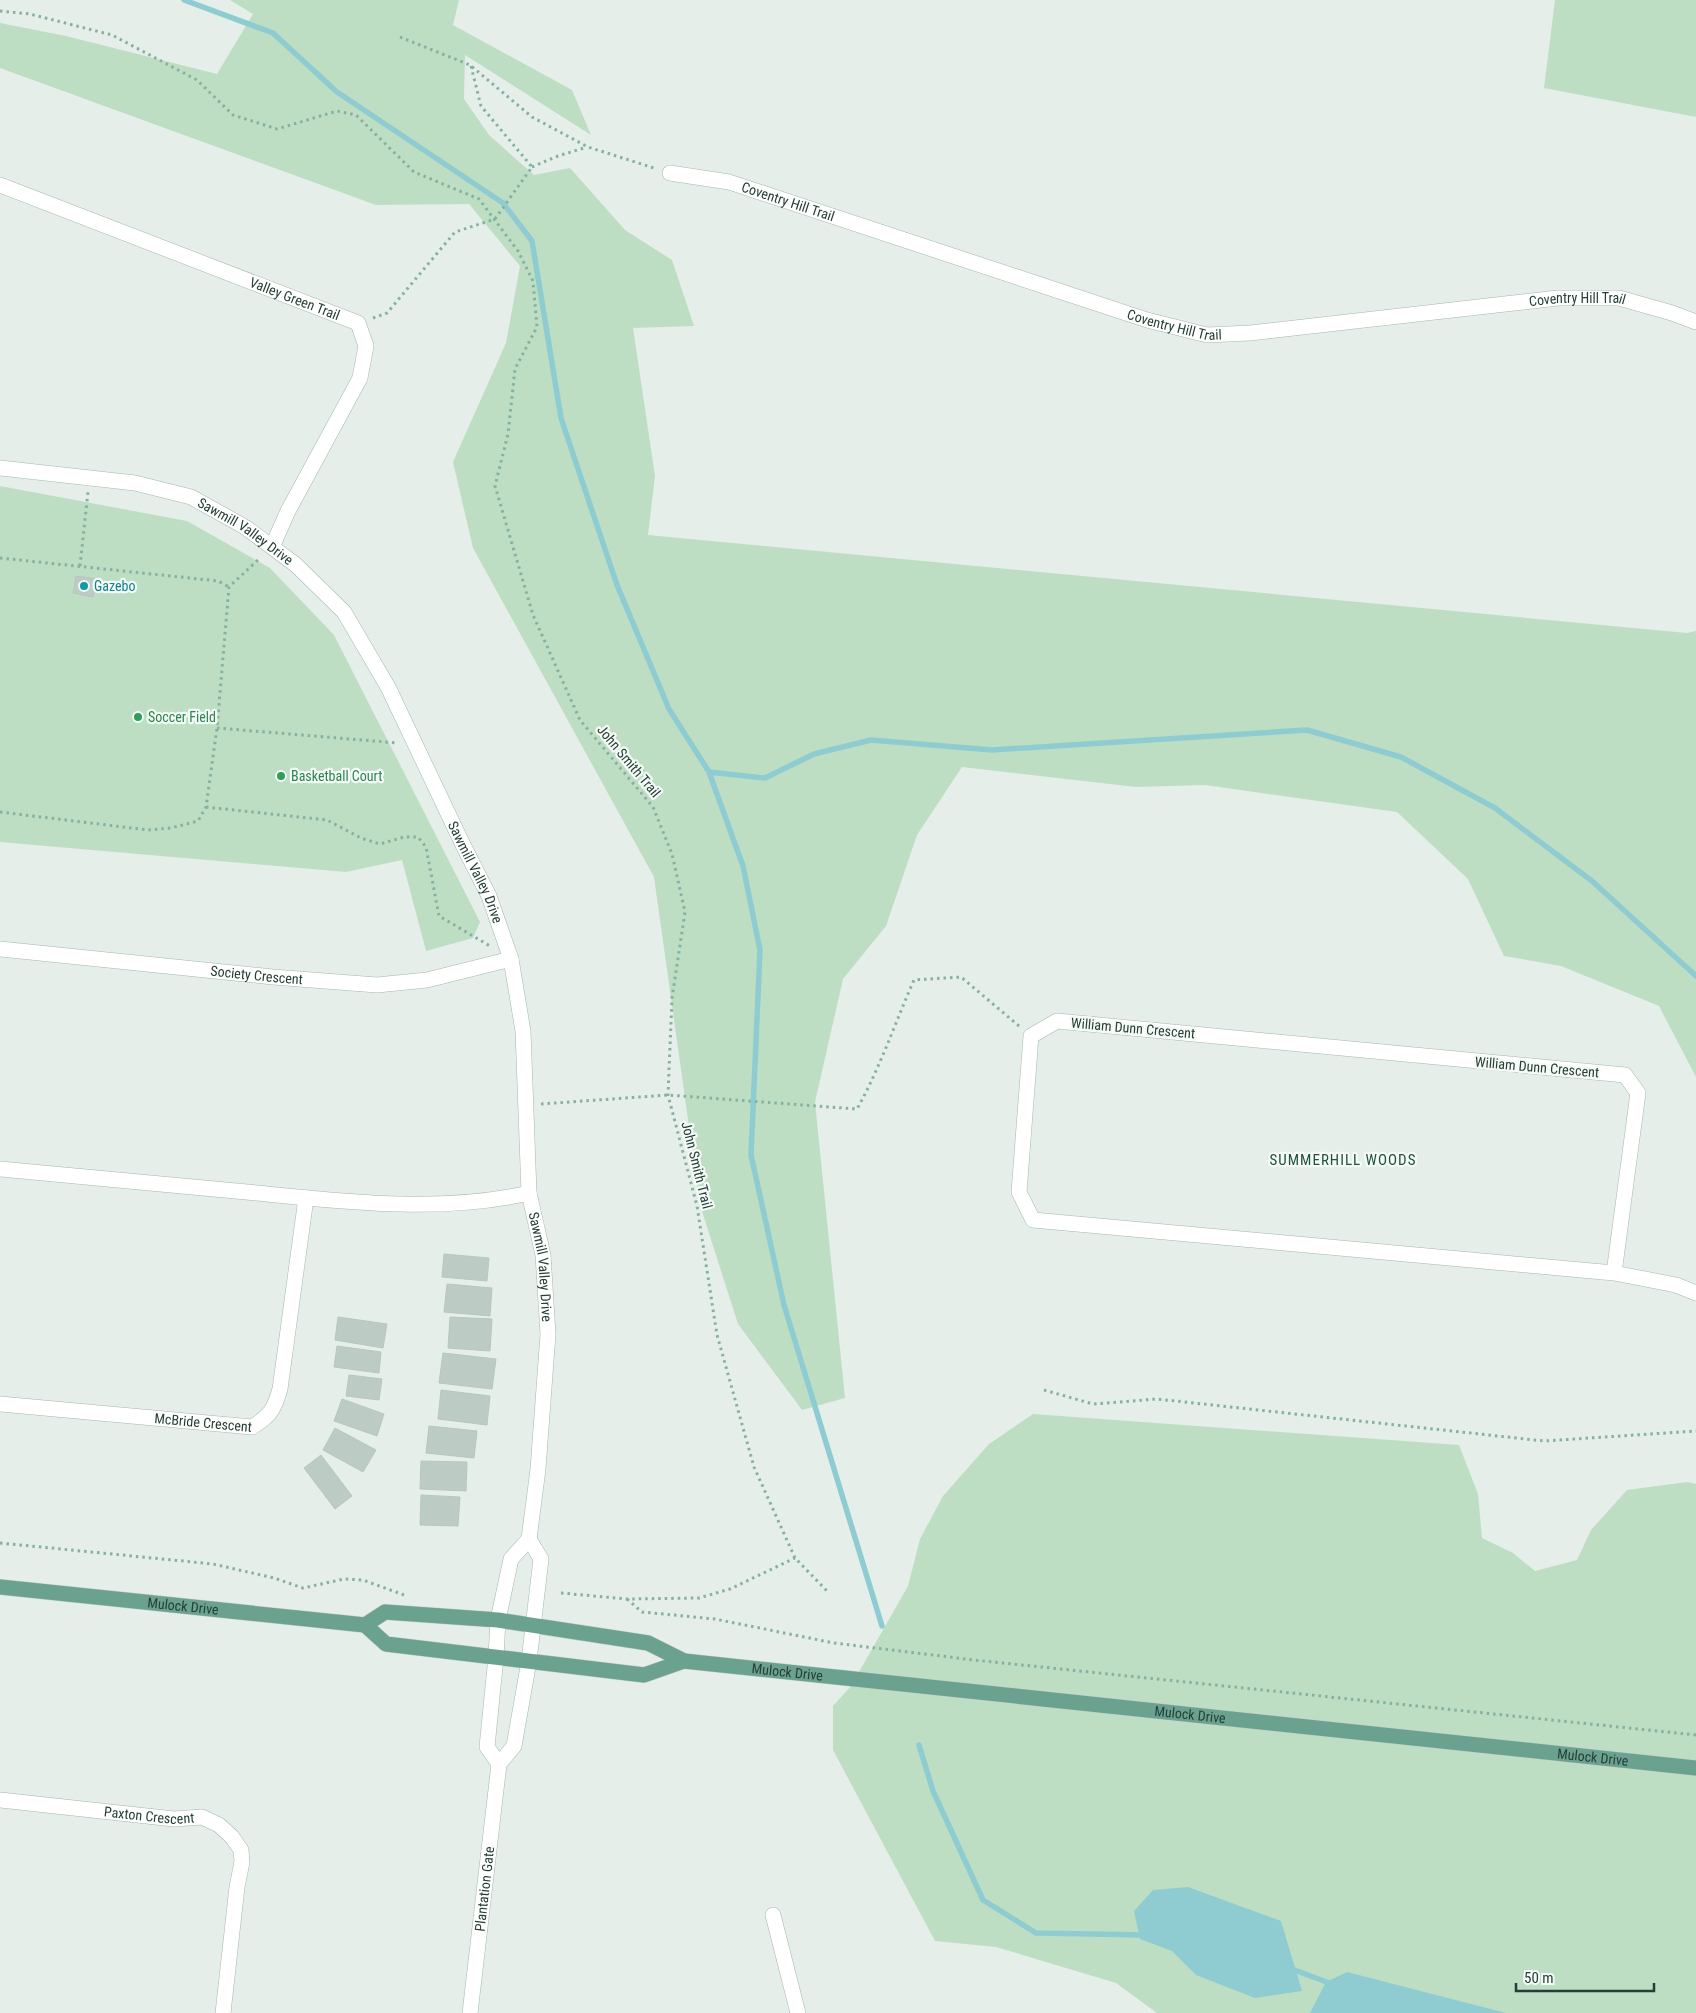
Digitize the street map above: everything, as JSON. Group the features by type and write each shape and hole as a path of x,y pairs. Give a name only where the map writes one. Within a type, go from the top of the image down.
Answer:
{"main road":[{"name":"Mulock Drive","path":"0,1588 365,1625 386,1644 644,1675 684,1661"},
{"name":"Mulock Drive","path":"365,1625 385,1612 498,1620 648,1643 684,1661 1696,1768"}],"street":[{"name":"Coventry Hill Trail","path":"670,173 729,182 1147,320 1207,335 1250,333 1558,298 1619,298 1696,322"},
{"name":"Valley Green Trail","path":"0,185 358,323 366,346 360,378 288,511 272,547"},
{"name":"Sawmill Valley Drive","path":"0,468 134,483 191,497 246,527 296,565 344,612 388,687 489,896 511,959 523,1031 529,1193 543,1255 548,1334 538,1469 529,1539"},
{"name":"Society Crescent","path":"0,949 273,977 377,985 427,980 511,959"},
{"name":"William Dunn Crescent","path":"1031,1036 1057,1021 1625,1075 1638,1093 1614,1273"},
{"path":"1031,1036 1019,1192 1033,1220 1614,1273 1676,1285 1696,1293"},
{"path":"0,1170 306,1198 407,1204 492,1200 529,1193"},
{"name":"McBride Crescent","path":"0,1404 252,1427 268,1418 276,1404 280,1390 306,1198"},
{"path":"529,1539 541,1559 529,1661 514,1746 499,1764 488,1746 498,1620 511,1559 529,1539"},
{"name":"Plantation Gate","path":"470,2013 499,1764"},
{"name":"Paxton Crescent","path":"0,1800 174,1819 202,1817 219,1825 232,1837 241,1850 242,1862 237,1887 223,2013"},
{"path":"773,1915 798,2013"}],"path":[{"name":"John Smith Trail","path":"0,11 30,14 112,36 196,80 233,115 277,129 337,111 356,115 414,172 479,199 518,251 533,281 537,328 515,369 508,434 495,486 533,615 580,720 653,807 672,854 685,912 672,998 668,1095 697,1206 717,1335 754,1467 795,1558 827,1590"},
{"path":"400,37 470,65 532,117 588,147 670,173"},
{"path":"470,65 481,106 532,167"},
{"path":"358,323 387,313 455,232 495,219 532,167 558,156 588,147"},
{"path":"80,566 88,492"},
{"path":"0,812 148,830 172,828 198,821 206,807 217,728 229,587 272,547"},
{"path":"0,558 218,582 229,587"},
{"path":"217,728 415,745"},
{"path":"206,807 328,820 361,838 380,844 404,838 418,837 426,848 438,916 511,959"},
{"path":"525,1102 541,1104 668,1095 857,1109 875,1076 914,980 961,977 1031,1036"},
{"path":"1044,1390 1093,1404 1157,1399 1544,1441 1696,1431"},
{"path":"0,1544 213,1564 274,1578 303,1588 344,1580 363,1580 406,1596"},
{"path":"561,1593 627,1599 699,1598 730,1589 795,1558"},
{"path":"627,1599 642,1612 716,1619 834,1643 974,1660 1696,1735"}],"green space":[{"path":"230,0 459,0 453,25 572,90 591,135 465,55 464,99 489,135 534,175 570,168 625,230 672,260 694,326 633,328 655,476 648,535 1687,633 1696,631 1696,1077 1659,1006 1561,966 1504,956 1468,879 1397,812 1205,785 1136,787 962,767 917,835 886,926 843,979 815,1102 845,1398 802,1410 738,1324 700,1205 654,877 473,548 453,462 506,343 520,266 469,204 376,205 0,68 0,23 66,36 217,74 253,14"},
{"path":"1555,0 1696,0 1696,117 1544,88"},
{"path":"0,486 187,521 270,568 334,635 480,922 473,938 426,951 402,860 346,872 0,842"},
{"path":"1033,1414 1459,1445 1478,1494 1482,1538 1513,1553 1535,1571 1577,1560 1591,1530 1627,1490 1687,1482 1696,1484 1696,2013 1157,2013 1116,1983 996,1947 935,1941 833,1750 833,1706 851,1686 908,1586 920,1539 943,1496 989,1444"}],"water":[{"path":"1188,1887 1281,1921 1302,1991 1255,1998 1196,1975 1172,1951 1140,1939 1134,1911 1153,1890"},
{"path":"1347,1972 1506,2013 1310,2013 1326,1982"}],"building":[{"name":"Gazebo","path":"76,576 96,579 93,597 73,593"},
{"path":"444,1254 489,1258 487,1281 442,1277"},
{"path":"447,1284 492,1288 490,1316 444,1312"},
{"path":"338,1317 387,1324 383,1348 335,1340"},
{"path":"450,1317 492,1319 490,1351 448,1348"},
{"path":"337,1346 381,1352 379,1373 334,1367"},
{"path":"443,1353 496,1359 492,1389 439,1383"},
{"path":"349,1375 382,1379 379,1400 346,1396"},
{"path":"441,1390 490,1396 487,1425 438,1419"},
{"path":"342,1399 384,1414 377,1436 334,1421"},
{"path":"429,1426 477,1431 474,1458 426,1453"},
{"path":"335,1428 376,1450 363,1472 323,1450"},
{"path":"321,1455 352,1496 335,1509 304,1468"},
{"path":"421,1461 467,1462 466,1491 420,1489"},
{"path":"421,1495 460,1497 458,1526 420,1525"}],"waterway":[{"path":"184,0 273,33 337,92 503,203 532,241 561,418 617,585 669,709 709,772 743,866 760,950 751,1155 784,1305 882,1626"},
{"path":"709,772 765,778 814,754 871,740 992,750 1307,730 1401,757 1495,808 1592,881 1696,976"},
{"path":"919,1745 933,1791 983,1900 1036,1933 1146,1935"},
{"path":"1289,1968 1332,1984"}],"place":[{"name":"Gazebo","path":"84,586"},
{"name":"Soccer Field","path":"138,717"},
{"name":"Basketball Court","path":"281,776"}],"district":[{"name":"SUMMERHILL WOODS","path":"1343,1160"}]}
